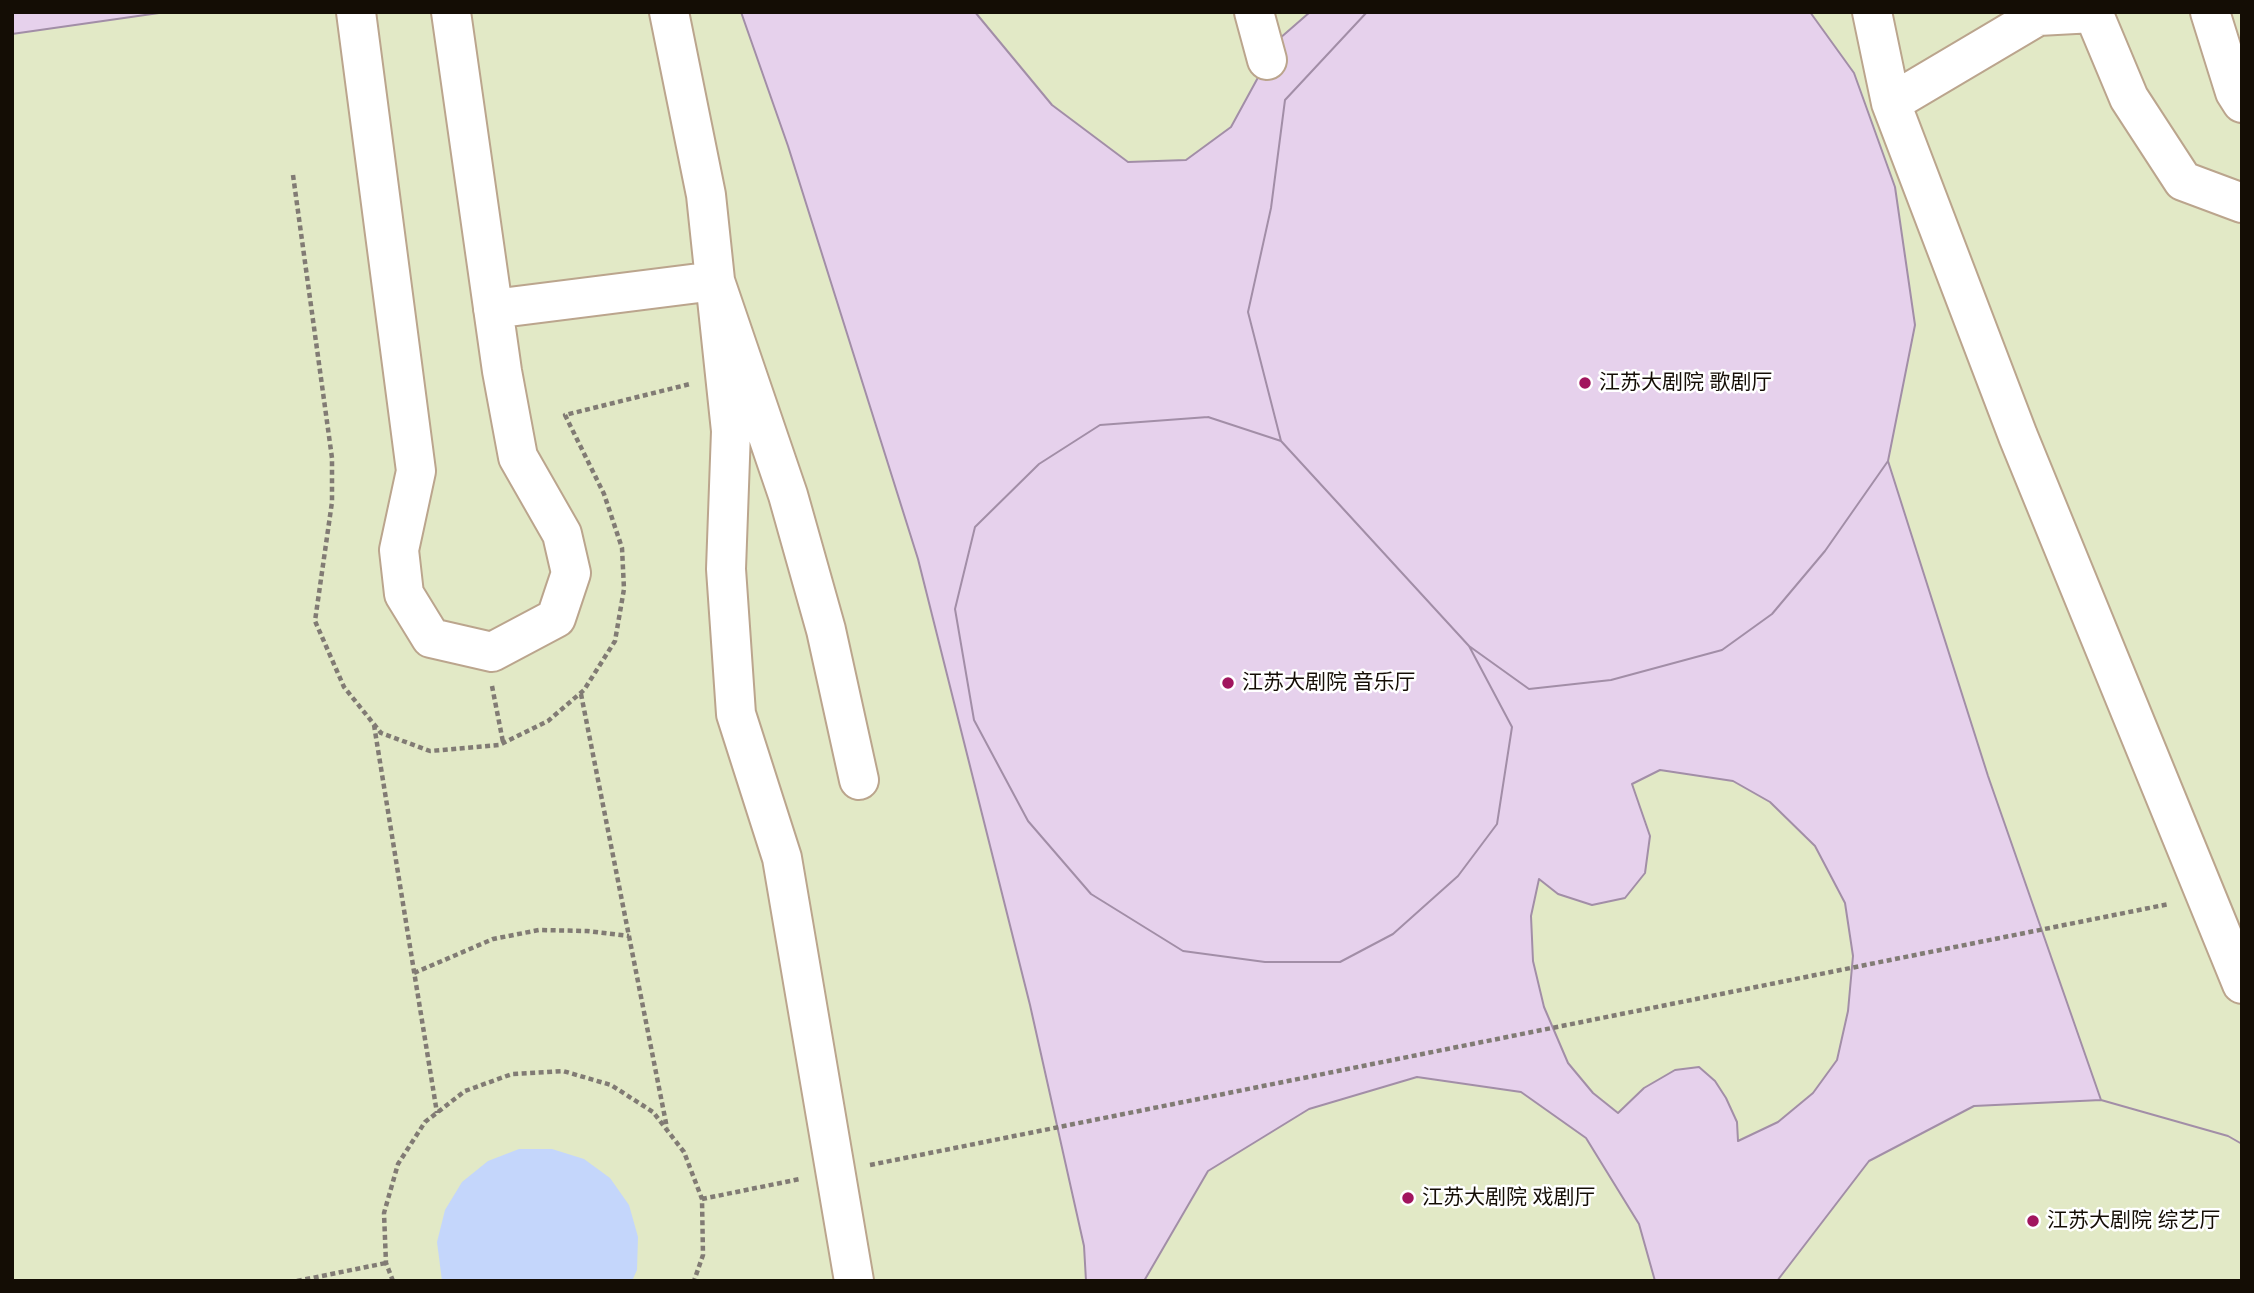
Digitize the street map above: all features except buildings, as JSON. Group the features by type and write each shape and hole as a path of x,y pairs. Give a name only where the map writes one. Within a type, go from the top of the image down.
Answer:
{"street":[{"path":"356,12 416,471 399,550 404,594 431,638 492,652 556,618 571,573 562,534 518,457 493,309 451,12"},
{"path":"669,12 706,195 725,376 730,431 726,569 736,714 782,858 854,1281"},
{"path":"1254,12 1267,60"},
{"path":"1872,12 1891,103 2018,436 2242,985"},
{"path":"2210,12 2235,92 2242,103"},
{"path":"1891,103 2038,16 2093,13 2129,98 2183,181 2242,203"},
{"path":"493,309 715,281"},
{"path":"715,281 788,495 826,630 859,780"}],"path":[{"path":"293,175 332,458 331,502 315,621 344,687 381,733 430,751 503,743 548,722 581,693 615,640 624,589 622,548 604,494 565,415 725,376"},
{"path":"485,650 503,743"},
{"path":"581,693 668,1131"},
{"path":"374,724 437,1113"},
{"path":"702,1199 2206,897"},
{"path":"414,973 493,939 539,930 587,931 629,936"},
{"path":"393,1281 386,1263 384,1213 398,1164 425,1122 465,1091 512,1073 563,1071 611,1085 653,1112 684,1152 702,1199 703,1255 694,1281"},
{"path":"297,1281 386,1263"}],"green space":[{"path":"12,12 2242,12 2242,1281 12,1281"}],"water":[{"path":"519,1149 552,1149 584,1159 610,1178 629,1205 638,1237 637,1270 632,1281 442,1281 437,1242 445,1210 462,1182 488,1161"}],"place":[{"name":"江苏大剧院 歌剧厅","path":"1585,383"},
{"name":"江苏大剧院 音乐厅","path":"1228,683"},
{"name":"江苏大剧院 戏剧厅","path":"1408,1198"},
{"name":"江苏大剧院 综艺厅","path":"2033,1221"}]}
